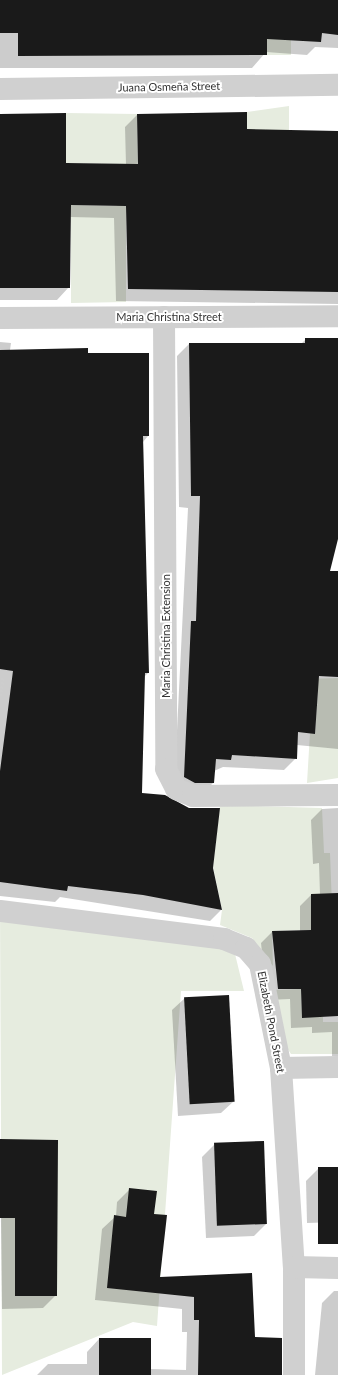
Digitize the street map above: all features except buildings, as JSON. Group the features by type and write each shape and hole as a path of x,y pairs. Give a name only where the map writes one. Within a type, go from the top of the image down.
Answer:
{"street":[{"name":"Juana Osmeña Street","path":"0,89 338,85"},
{"name":"Maria Christina Street","path":"0,318 338,316"},
{"name":"Maria Christina Extension","path":"164,317 166,769 176,789 193,796 338,795"},
{"name":"Elizabeth Pond Street","path":"0,911 224,939 246,948 260,964 281,1068 294,1267 294,1375"},
{"path":"281,1068 338,1067"},
{"path":"294,1267 338,1268"}],"path":[{"path":"0,696 3,677"}],"shaded area":[{"path":"267,0 291,0 291,55 267,55"},
{"path":"289,106 289,130 247,142 247,112"},
{"path":"66,113 137,114 138,175 126,209 126,302 71,303 71,205 117,206 118,164 66,163"},
{"path":"338,678 338,778 307,783 310,733 315,734 318,693 304,679"},
{"path":"220,805 322,808 324,853 330,853 332,906 327,894 311,894 311,930 272,931 273,966 252,938 220,925 222,910 213,867"},
{"path":"0,906 204,934 235,954 244,991 181,991 157,1326 133,1322 2,1375"},
{"path":"301,989 302,1017 323,1017 323,1022 338,1022 338,1054 291,1054 285,1045 273,990"}]}
